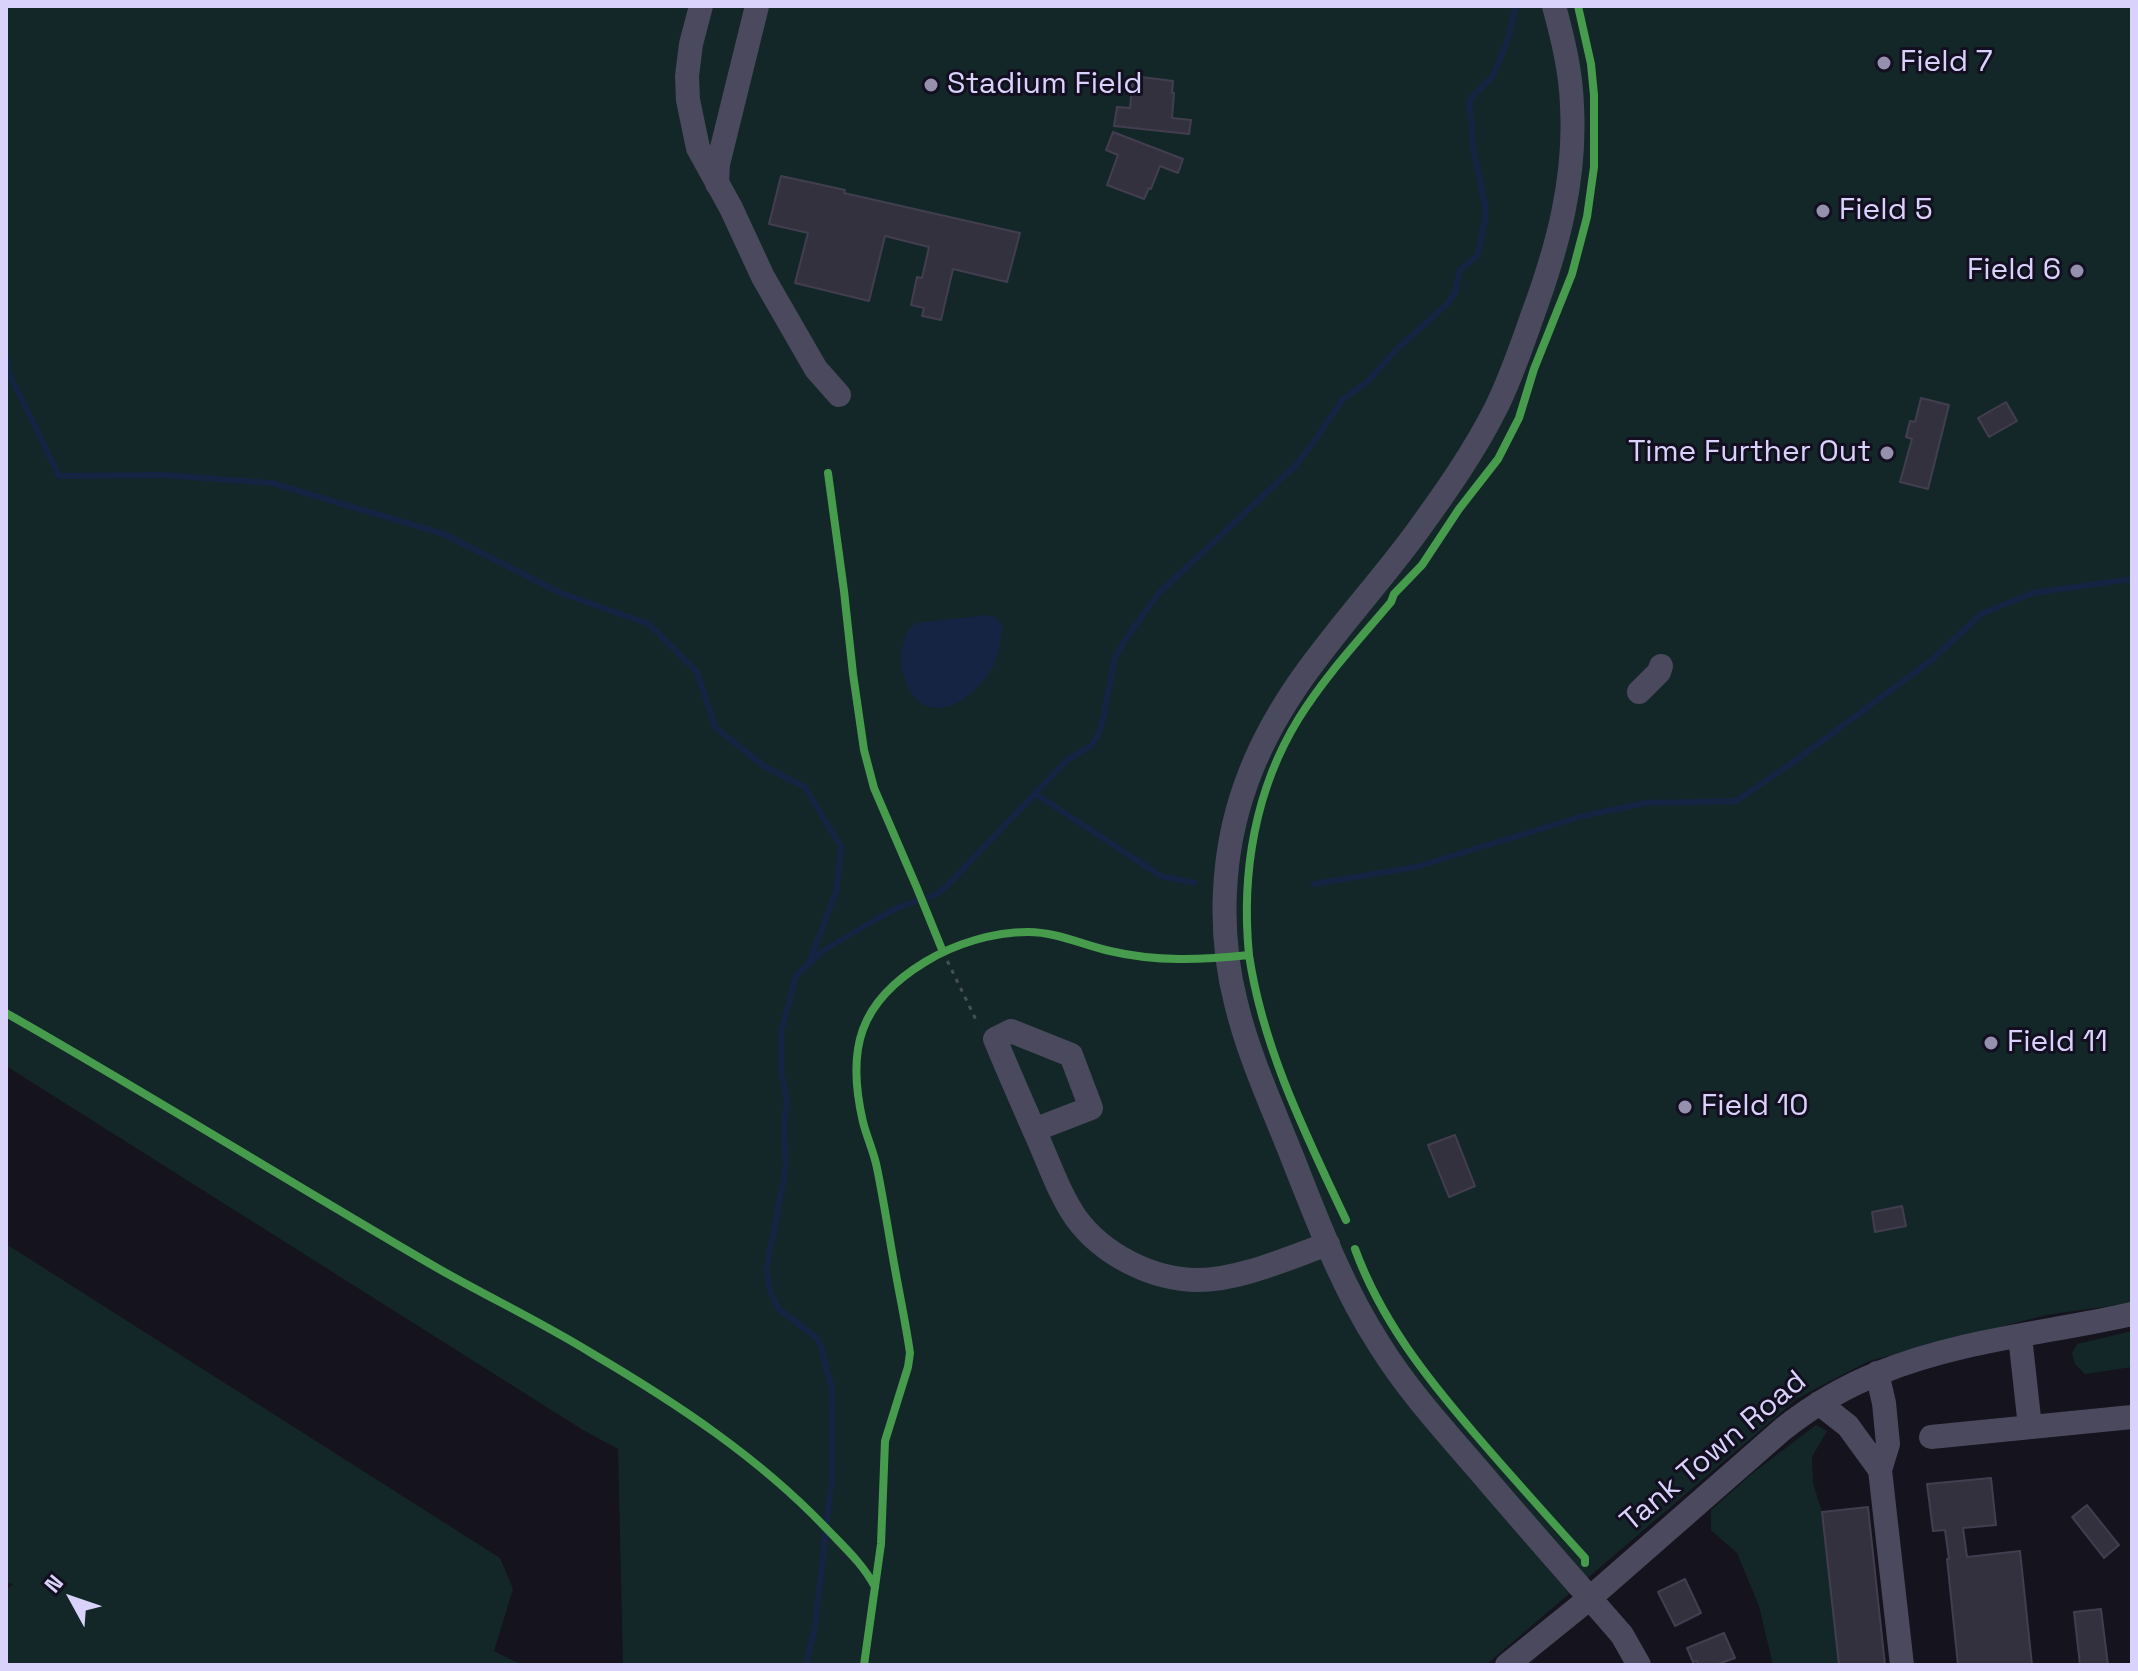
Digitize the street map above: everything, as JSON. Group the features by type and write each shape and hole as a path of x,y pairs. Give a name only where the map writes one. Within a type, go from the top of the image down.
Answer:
{"street":[{"path":"701,6 687,76 688,100 698,148 733,212 763,277 816,369 839,395"},
{"path":"717,184 718,164 757,6"},
{"path":"1554,6 1569,73 1572,105 1568,190 1551,264 1506,386 1478,441 1416,533 1284,703 1260,750 1246,782 1233,832 1228,861 1226,946 1234,995 1246,1039 1328,1244 1362,1316 1379,1345 1437,1423 1622,1635 1639,1665"},
{"path":"733,212 760,219"},
{"path":"1639,692 1661,666"},
{"path":"1034,1130 1091,1108 1071,1055 1011,1031 995,1039 1034,1130 1064,1197 1077,1219 1117,1255 1144,1269 1170,1277 1199,1280 1230,1276 1328,1244"},
{"name":"Tank Town Road","path":"1507,1665 1590,1598 1783,1429 1838,1392 1877,1373 1974,1345 2132,1314"},
{"path":"2020,1336 2030,1427"},
{"path":"1877,1373 1888,1444 1880,1470 1902,1665"},
{"path":"1819,1403 1848,1426 1880,1470"},
{"path":"1931,1437 2132,1417"}],"path":[{"path":"939,942 939,954 979,1026 995,1039"},
{"path":"939,954 954,948"}],"green space":[{"path":"6,6 2132,6 2132,1303 2046,1315 1869,1361 1798,1398 1486,1665 623,1665 618,1449 583,1430 6,1066"},
{"path":"6,1244 500,1558 513,1589 494,1651 522,1665 8,1665 6,1590 13,1584 6,1583"},
{"path":"2132,1331 2132,1367 2085,1374 2075,1364 2072,1353 2077,1344"},
{"path":"1816,1425 1827,1431 1812,1457 1813,1483 1822,1512 1839,1665 1773,1665 1759,1606 1737,1553 1711,1530 1711,1510 1754,1472"}],"water":[{"path":"986,615 996,617 1003,627 998,655 988,675 971,694 955,704 943,708 923,704 909,689 904,678 902,646 909,630 916,623"}],"building":[{"path":"1133,76 1173,81 1172,118 1191,120 1189,134 1114,126 1117,107 1130,108"},
{"path":"1113,132 1183,159 1178,173 1160,166 1144,199 1107,185 1118,155 1106,150"},
{"path":"781,176 1020,233 1007,282 953,269 941,320 922,316 924,308 911,305 917,277 922,278 929,247 885,236 869,301 795,283 808,233 769,224"},
{"path":"1921,398 1949,405 1928,489 1900,482 1912,439 1906,437 1910,421 1915,422"},
{"path":"2006,402 2017,421 1989,437 1978,418"},
{"path":"1455,1135 1475,1186 1449,1197 1428,1145"},
{"path":"1902,1206 1906,1226 1875,1232 1872,1212"},
{"path":"1991,1478 1996,1525 1963,1528 1967,1557 2020,1551 2032,1665 1958,1665 1945,1530 1933,1531 1927,1484"},
{"path":"2087,1505 2119,1545 2104,1558 2072,1517"},
{"path":"1868,1507 1885,1665 1839,1665 1822,1512"},
{"path":"1685,1579 1701,1613 1675,1626 1658,1592"},
{"path":"2101,1609 2108,1665 2080,1665 2074,1612"},
{"path":"1724,1633 1735,1658 1715,1665 1693,1662 1687,1648"}],"waterway":[{"path":"806,1665 815,1627 832,1476 831,1386 817,1338 779,1309 766,1271 786,1166 784,1125 787,1100 781,1073 781,1032 796,976 821,952 897,908 935,895 947,886 1067,760 1092,745 1104,714 1115,657 1158,594 1293,468 1343,399 1367,382 1455,293 1460,270 1477,256 1485,221 1469,103 1493,76 1507,42 1516,6"},
{"path":"6,357 9,373 59,476 163,475 272,483 444,534 561,593 649,624 697,672 715,727 764,766 805,787 841,847 836,892 809,962"},
{"path":"1314,884 1416,867 1583,816 1646,803 1736,801 1933,659 1981,614 2033,593 2132,579"},
{"path":"1034,793 1161,876 1195,883"}],"cycle path":[{"path":"864,1665 881,1544 885,1441 910,1353 877,1168 858,1096 856,1072 863,1030 872,1011 903,977 948,950 988,937 1039,933 1127,955 1162,958 1249,955 1247,893 1254,832 1284,745 1320,688 1391,602 1394,594 1422,565 1459,509 1498,459 1519,418 1534,369 1572,274 1587,217 1594,167 1591,64 1578,6"},
{"path":"828,473 864,750 874,788 943,952"},
{"path":"1249,955 1275,1058 1301,1124 1346,1220"},
{"path":"6,1013 439,1269 574,1343 685,1412 744,1454 799,1501 853,1556 875,1587"},
{"path":"1355,1249 1391,1324 1422,1369 1585,1558 1585,1563"}],"place":[{"name":"Field 7","path":"1884,63"},
{"name":"Stadium Field","path":"931,85"},
{"name":"Field 5","path":"1823,211"},
{"name":"Field 6","path":"2077,271"},
{"name":"Time Further Out","path":"1887,453"},
{"name":"Field 11","path":"1991,1043"},
{"name":"Field 10","path":"1685,1107"}]}
